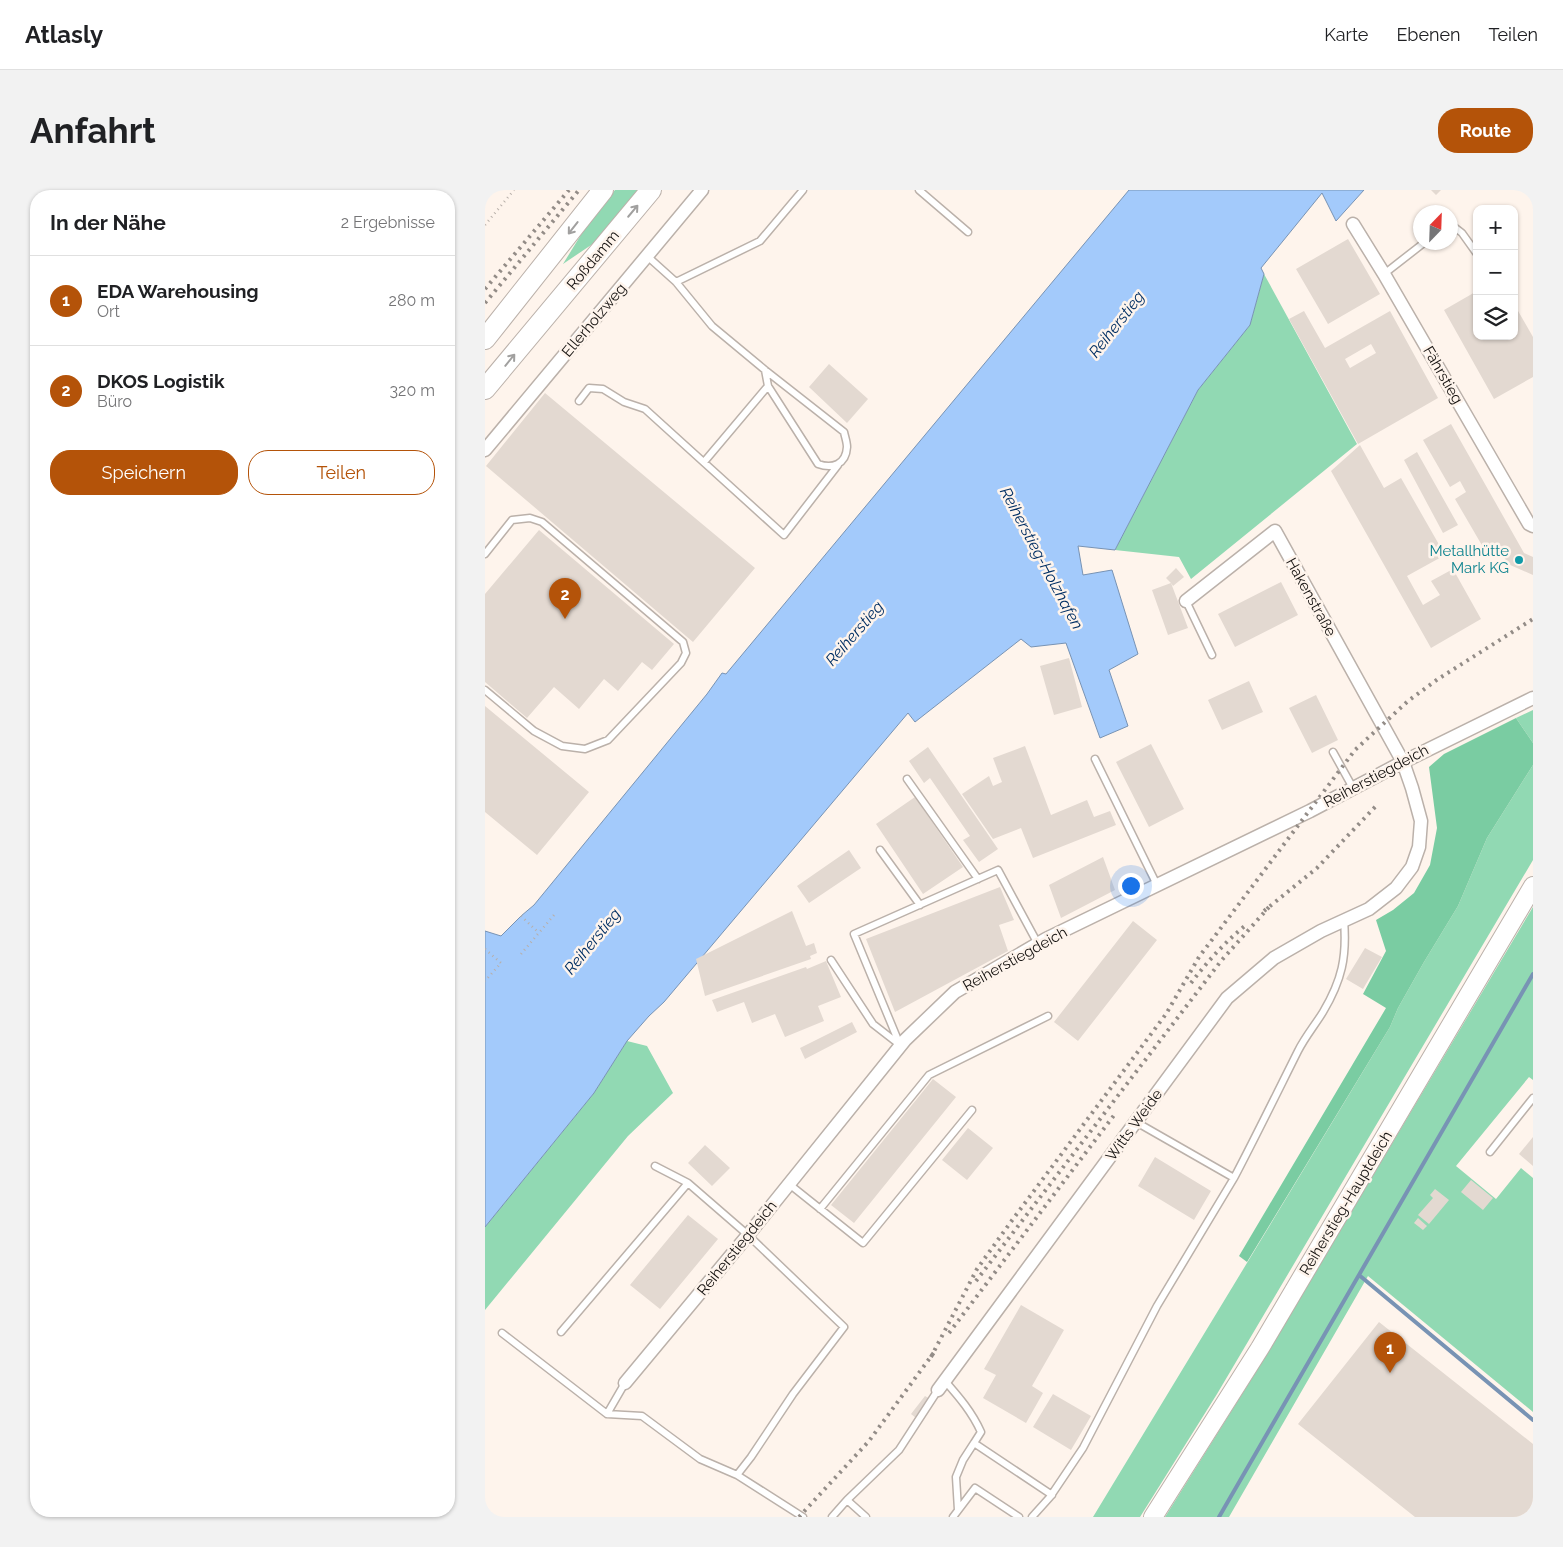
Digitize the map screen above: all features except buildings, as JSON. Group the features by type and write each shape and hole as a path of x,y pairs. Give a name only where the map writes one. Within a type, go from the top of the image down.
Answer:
{"main road":[{"path":"485,339 603,190"},
{"name":"Roßdamm","path":"485,389 651,190"},
{"name":"Reiherstieg-Hauptdeich","path":"1153,1517 1260,1348 1533,886"}],"street":[{"name":"Ellerholzweg","path":"485,450 702,190"},
{"name":"Fährstieg","path":"1353,224 1529,524 1533,526"},
{"name":"Hakenstraße","path":"1186,601 1275,531 1403,762"},
{"name":"Reiherstiegdeich","path":"625,1383 901,1046 955,992 1038,944 1310,811 1403,762 1533,698"},
{"name":"Witts Weide","path":"942,1385 1227,998 1274,958 1321,931 1369,909 1397,888 1412,867 1419,847 1421,821 1403,762"}],"lane":[{"path":"676,282 760,241 803,190"},
{"path":"919,190 968,232"},
{"path":"1458,230 1474,250"},
{"path":"1384,274 1415,250"},
{"path":"579,401 589,388 603,389 624,402 645,409 784,535 845,455 847,446 844,432 712,326 676,282 647,256"},
{"path":"765,370 768,386 818,464 828,467 839,464"},
{"path":"704,462 768,386"},
{"path":"485,554 512,520 530,518 542,522 683,642 686,653 681,663 621,727 607,740 585,749 562,746 534,731 485,690"},
{"path":"1186,601 1211,655"},
{"path":"1333,752 1353,788"},
{"path":"1095,759 1157,885"},
{"path":"907,779 978,879"},
{"path":"880,850 920,905"},
{"path":"901,1046 855,934 998,870 1038,944"},
{"path":"1032,1517 1052,1495 1083,1448 1157,1306 1234,1178 1299,1048 1336,987 1343,968 1346,943 1344,920"},
{"path":"831,960 873,1024 901,1046"},
{"path":"820,1209 929,1076 1048,1016"},
{"path":"1490,1152 1533,1098"},
{"path":"789,1184 863,1243 972,1110"},
{"path":"1136,1122 1234,1178"},
{"path":"655,1166 688,1183 748,1235 844,1327 793,1394 751,1458 737,1475"},
{"path":"561,1332 688,1183"},
{"path":"502,1333 607,1414 642,1416 700,1459 737,1475 803,1517"},
{"path":"607,1414 625,1383"},
{"path":"942,1385 962,1401 981,1432 963,1460 956,1477 958,1510"},
{"name":"Witts Weide","path":"832,1517 899,1450 942,1385"},
{"path":"974,1443 1052,1495"},
{"path":"953,1517 975,1488 1019,1517"},
{"path":"847,1500 866,1517"}],"path":[{"path":"485,225 514,190"},
{"path":"521,954 554,915"},
{"path":"521,916 539,932"},
{"path":"485,949 501,963 485,981"}],"green space":[{"path":"615,190 641,190 600,239 563,264 587,225"},
{"path":"1264,274 1357,444 1191,579 1179,557 1115,550 1198,390 1250,325"},
{"path":"1533,710 1533,743 1516,718"},
{"path":"1516,718 1533,743 1533,765 1487,838 1458,906 1398,1008 1390,1027 1247,1262 1239,1256 1386,1008 1363,994 1386,951 1376,920 1393,910 1414,893 1430,865 1437,828 1429,767 1444,754"},
{"path":"1533,765 1533,860 1217,1394 1140,1517 1093,1517 1390,1027 1398,1008 1458,906 1487,838"},
{"path":"1533,907 1533,1080 1529,1077 1456,1166 1496,1199 1521,1168 1533,1178 1533,1412 1368,1276 1229,1517 1165,1517 1254,1375"},
{"path":"627,1041 647,1046 673,1093 628,1136 485,1310 485,1227 594,1093"}],"water":[{"path":"1129,190 1364,190 1336,221 1322,193 1261,268 1264,274 1250,325 1198,390 1115,550 1078,546 1083,575 1112,570 1138,654 1109,670 1128,726 1100,738 1066,643 1031,647 1021,639 915,722 908,713 664,1002 627,1041 594,1093 485,1227 485,931 501,936 534,905 707,694 722,673 726,674"}],"waterway":[{"path":"1219,1517 1533,974"},
{"path":"1359,1275 1533,1420"}],"railway":[{"path":"485,289 569,190"},
{"path":"485,303 579,190"},
{"path":"931,1357 977,1269 1166,1014 1199,957 1355,750 1408,701 1438,679 1533,619"},
{"path":"1264,911 1317,868 1376,806"},
{"path":"976,1281 1221,961 1269,907"},
{"path":"1191,983 1217,952 1246,925"},
{"path":"949,1333 1115,1114"},
{"path":"799,1517 869,1441 935,1351"}],"place":[{"name":"Metallhütte Mark KG","path":"1519,560"},
{"name":"DKOS Logistik","path":"565,619"},
{"name":"EDA Warehousing","path":"1390,1373"}],"water label":[{"name":"Reiherstieg","path":"1116,324"},
{"name":"Reiherstieg-Holzhafen","path":"1042,558"},
{"name":"Reiherstieg","path":"854,633"},
{"name":"Reiherstieg","path":"592,941"}]}
